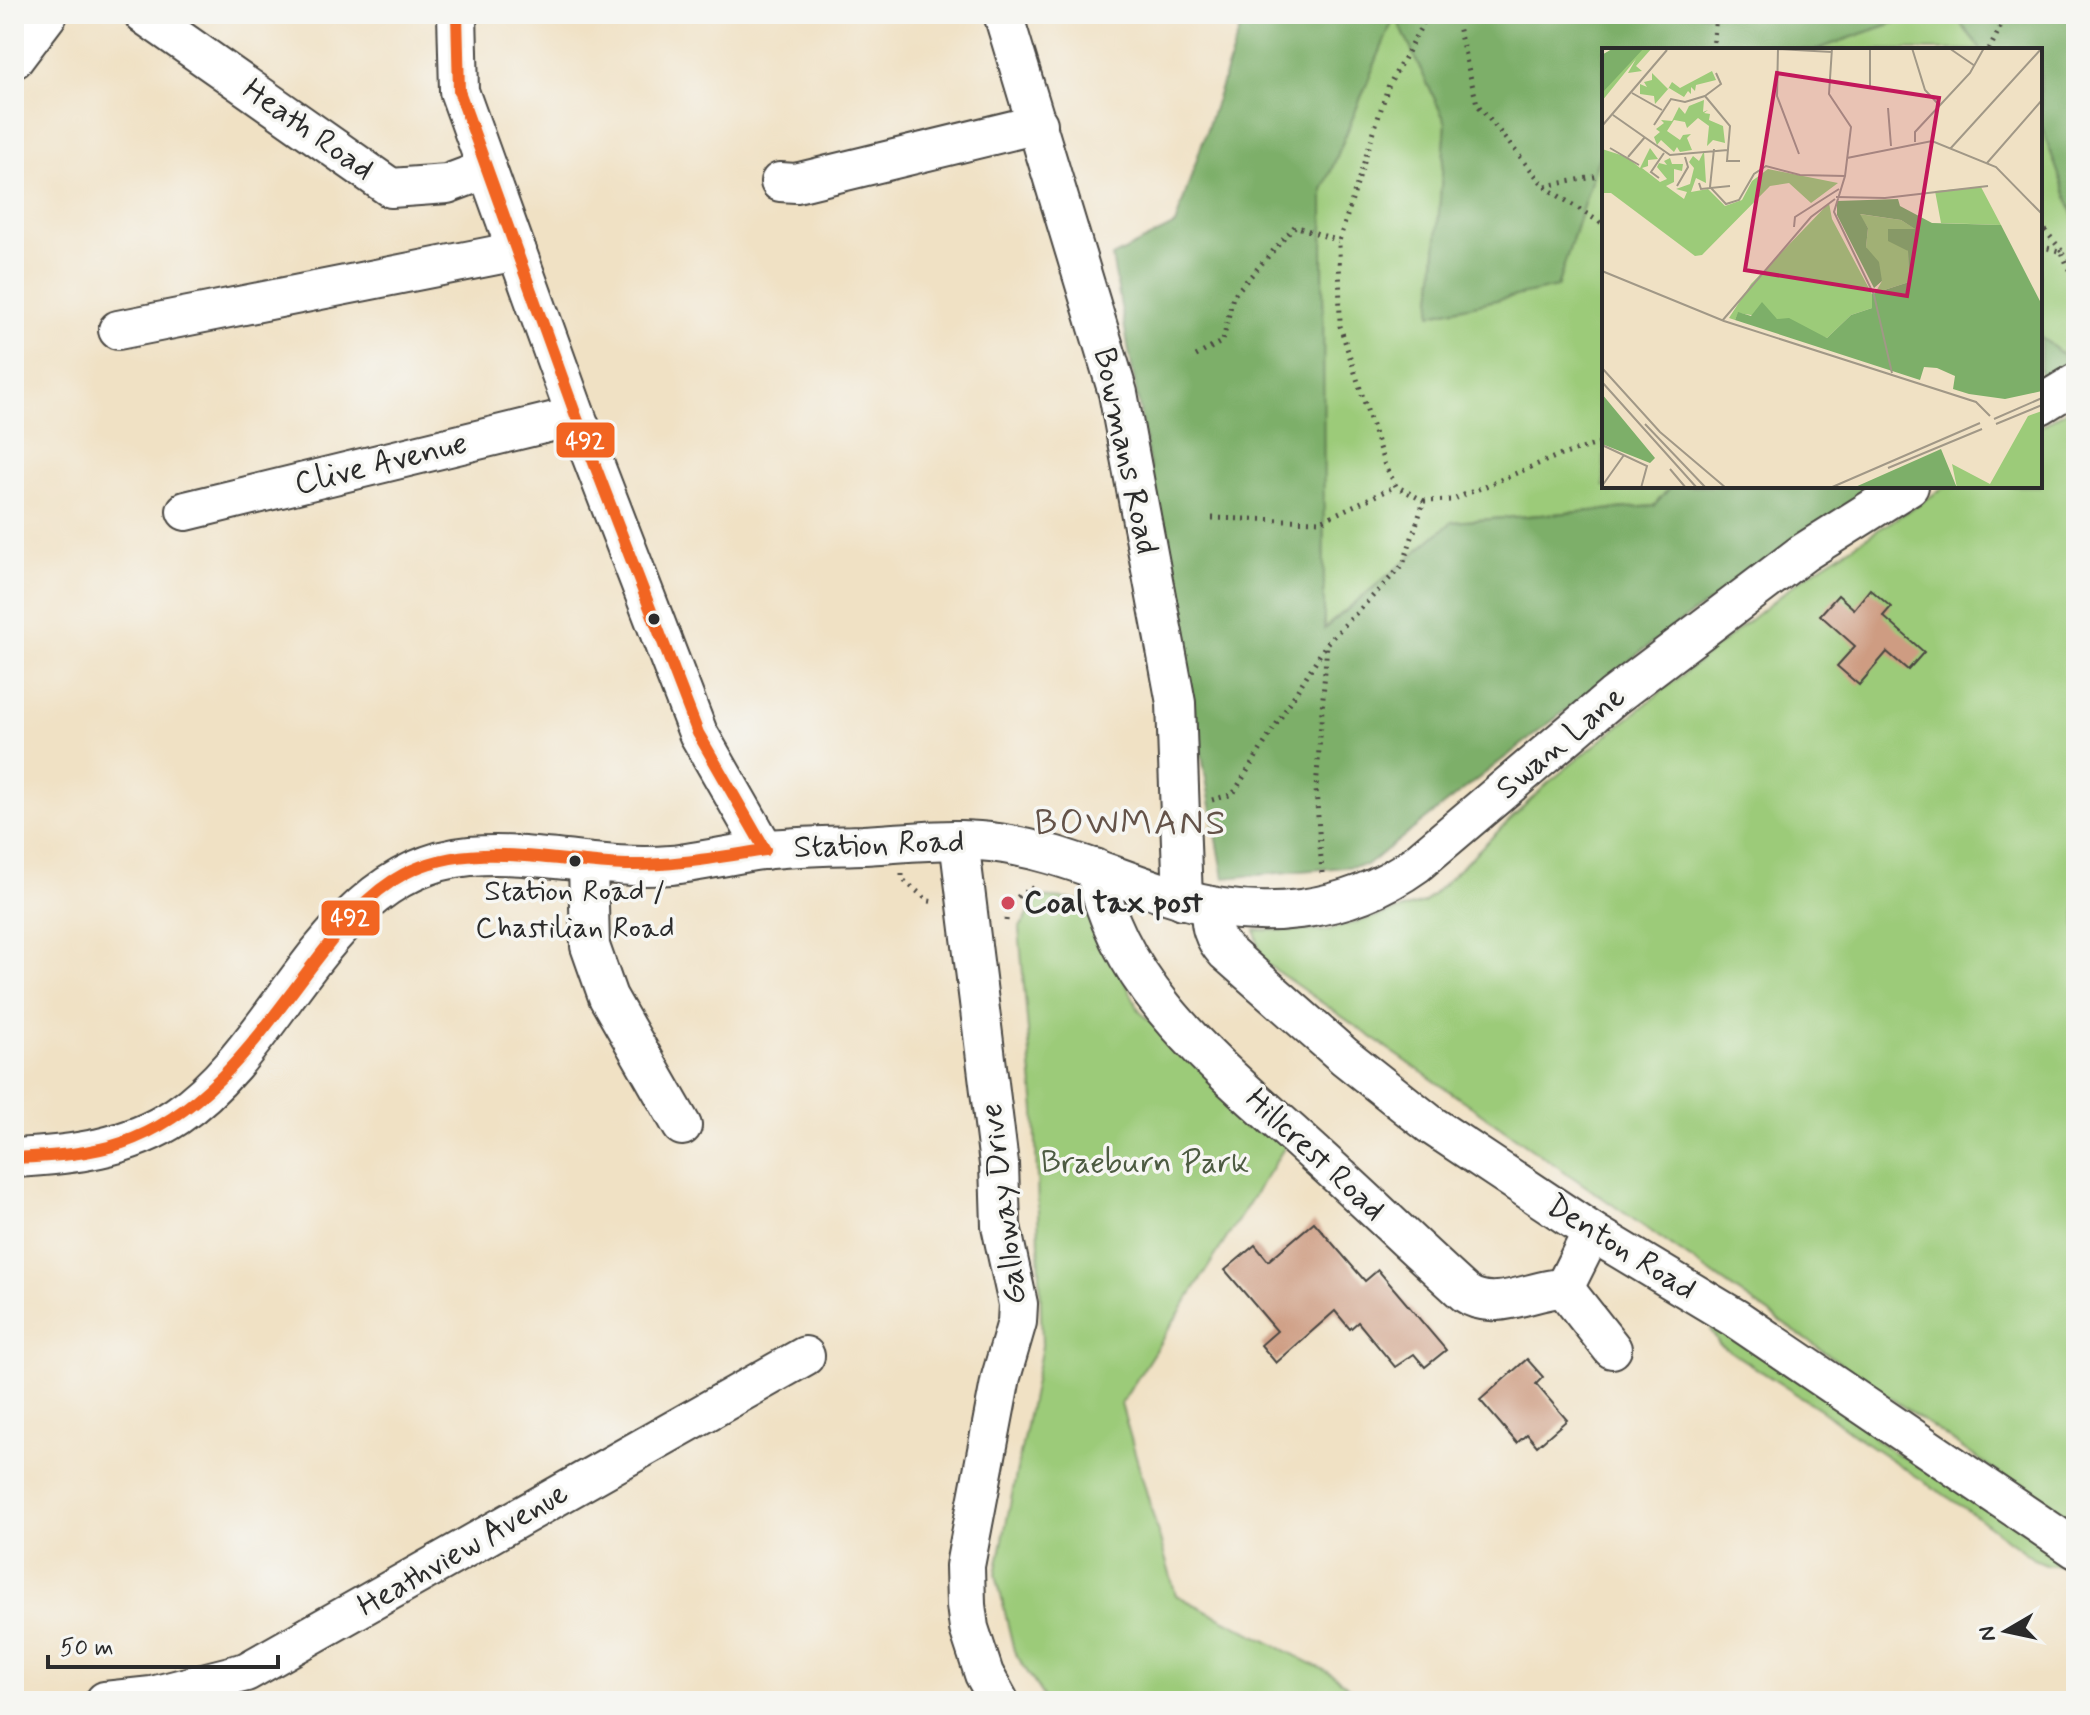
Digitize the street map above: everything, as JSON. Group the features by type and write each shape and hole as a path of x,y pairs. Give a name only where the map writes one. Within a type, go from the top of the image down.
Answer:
{"street":[{"path":"14,59 48,14"},
{"name":"Heath Road","path":"143,14 391,188 447,184 487,169"},
{"path":"457,14 459,91 576,416 698,733 765,850"},
{"name":"Bowmans Road","path":"1003,14 1118,393 1176,703 1197,903"},
{"path":"780,182 796,183 1038,124"},
{"path":"118,330 517,251"},
{"path":"2042,404 2076,383"},
{"name":"Clive Avenue","path":"186,511 576,416"},
{"name":"Swan Lane","path":"1197,903 1268,911 1324,907 1362,894 1416,864 1613,697 1803,553 1906,488"},
{"name":"Station Road","path":"14,1158 91,1151 137,1137 177,1116 211,1089 238,1059 343,925 374,895 405,873 436,861 506,855 588,864 670,865 765,850 959,840 999,843 1095,868 1197,903"},
{"name":"Galloway Drive","path":"959,840 999,1164 1001,1226 1018,1304 1017,1322 1001,1377 965,1566 969,1628 984,1674 999,1701"},
{"path":"588,864 590,946 608,997 682,1126"},
{"name":"Hillcrest Road","path":"1095,868 1106,914 1131,965 1166,1012 1208,1058 1454,1283 1472,1298 1491,1302 1564,1288"},
{"name":"Denton Road","path":"1197,903 1221,946 1251,976 1431,1125 1592,1232 1727,1331 2071,1560"},
{"path":"1592,1232 1564,1288 1612,1349"},
{"name":"Heathview Avenue","path":"105,1701 152,1696 246,1672 805,1356"}],"path":[{"path":"1428,14 1388,87 1339,241 1340,326 1384,463 1396,486 1424,501 1452,500 1555,457 1602,443"},
{"path":"1455,14 1477,104 1545,187 1602,224"},
{"path":"1713,48 1716,14"},
{"path":"1990,48 2002,24 2022,14"},
{"path":"1545,187 1602,175"},
{"path":"1196,356 1223,341 1233,296 1295,226 1339,241"},
{"path":"2042,227 2062,252 2076,287"},
{"path":"2042,247 2062,252"},
{"path":"1212,518 1321,521 1396,486"},
{"path":"1213,800 1233,794 1327,643 1403,565 1424,501"},
{"path":"1324,907 1316,789 1327,643"}],"green space":[{"path":"1245,14 1919,14 1821,48 1602,48 1602,147 1557,287 1431,314 1446,123 1395,15 1323,190 1324,629 1452,522 1654,506 1669,488 1879,488 1674,626 1367,865 1224,878 1112,257 1175,225"},
{"path":"1395,14 1446,123 1431,314 1557,287 1602,147 1602,488 1669,488 1654,506 1452,522 1323,629 1323,190"},
{"path":"1919,14 1953,14 1980,48 1821,48"},
{"path":"1953,14 2076,14 2076,222 2042,128 2042,48 1980,48"},
{"path":"2042,128 2076,222 2076,356 2069,360 2042,338"},
{"path":"2042,338 2069,360 2042,379"},
{"path":"2076,404 2076,1527 1262,961 1255,930 1325,931 1424,903 1548,783 1801,579 1944,488 2042,488 2042,426"},
{"name":"Braeburn Park","path":"1039,897 1086,901 1140,1012 1288,1142 1121,1404 1176,1595 1332,1674 1367,1701 1046,1701 1014,1651 996,1574 1042,1346 1035,1111 1019,929"},
{"path":"1716,1323 1858,1416 1875,1438 1894,1453 1923,1466 2064,1557 2061,1564 2048,1565 2032,1558 1821,1410 1719,1344 1711,1330"}],"building":[{"path":"1870,589 1891,607 1883,616 1924,652 1908,670 1887,652 1859,685 1837,666 1855,646 1820,615 1838,595 1854,609"},
{"path":"1314,1222 1365,1281 1378,1270 1446,1350 1425,1367 1414,1354 1395,1367 1358,1322 1350,1329 1335,1311 1276,1363 1261,1345 1277,1331 1225,1270 1255,1245 1268,1261"},
{"path":"1527,1359 1543,1377 1536,1384 1567,1420 1537,1446 1527,1434 1517,1443 1480,1400"}],"transit line":[{"name":"492","path":"457,14 459,91 576,416 698,733 765,850"},
{"name":"492","path":"14,1158 109,1147 153,1130 181,1112 231,1068 354,913 390,882 430,863 457,857 514,855 644,865 765,850"}],"place":[{"name":"Station Road / Chastilian Road","path":"575,861"},
{"name":"Coal tax post","path":"1008,903"}],"district":[{"name":"BOWMANS","path":"1131,824"}]}
